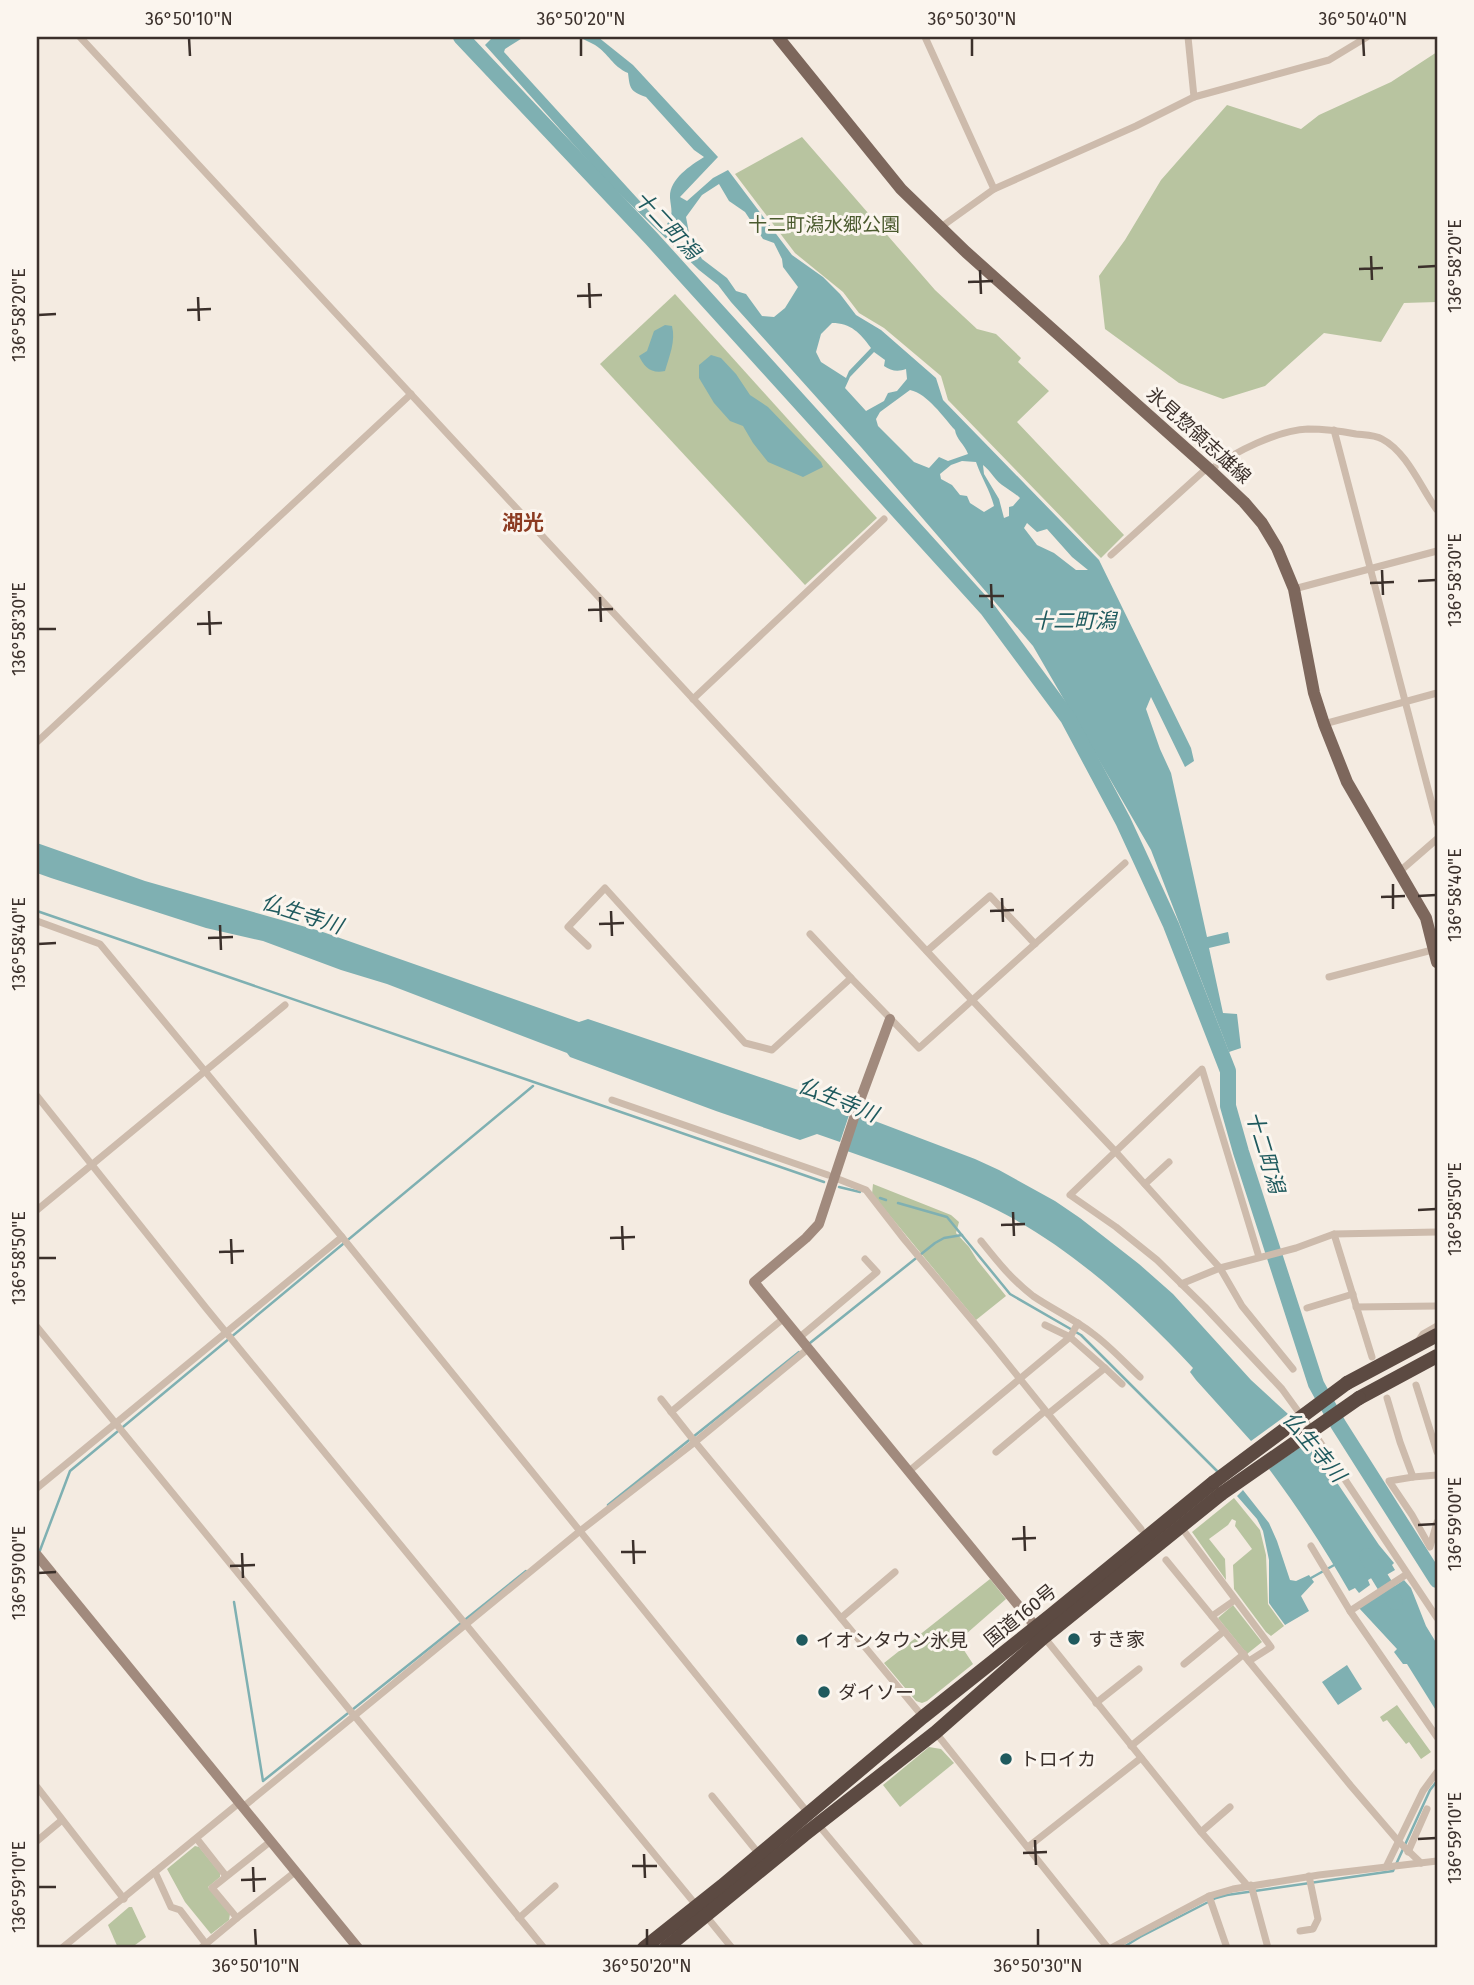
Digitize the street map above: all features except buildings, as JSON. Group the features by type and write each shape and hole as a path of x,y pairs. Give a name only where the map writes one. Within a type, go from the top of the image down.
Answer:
{"highway":[{"name":"国道160号","path":"666,1948 759,1854 936,1732 1040,1632 1347,1383 1437,1335"},
{"name":"国道160号","path":"644,1948 701,1911 813,1819 923,1717 1181,1527 1218,1488 1359,1398 1437,1356"}],"main road":[{"name":"氷見惣領志雄線","path":"778,37 901,189 966,252 1209,469 1262,523 1278,548 1293,589 1314,693 1324,724 1348,782 1426,918 1437,953"}],"street":[{"path":"80,37 692,699 1115,1151 1220,1268 1241,1306 1293,1369"},
{"path":"925,37 994,188"},
{"path":"1188,37 1194,97"},
{"path":"941,227 994,188 1136,126 1194,97 1329,60 1367,37"},
{"path":"37,742 411,394"},
{"path":"1111,555 1209,469 1229,456 1270,438 1305,429 1334,430 1381,438 1405,458 1437,510"},
{"path":"1334,430 1437,823"},
{"path":"692,699 884,519"},
{"path":"1293,589 1437,551"},
{"path":"1324,724 1437,693"},
{"path":"1399,872 1437,839"},
{"path":"810,934 919,1048 1125,863"},
{"path":"588,946 568,927 605,888 744,1042 772,1050 851,978"},
{"path":"927,951 990,896 1035,944"},
{"path":"37,921 100,944 921,1948"},
{"path":"1329,977 1437,953"},
{"path":"37,1210 285,1005"},
{"path":"890,1019 819,1224 754,1282 1201,1832 1249,1885 1268,1948"},
{"path":"1259,1257 1202,1069 1070,1195 1157,1260 1282,1390 1298,1409 1437,1618"},
{"path":"37,1096 226,1332 732,1948"},
{"path":"612,1100 828,1175"},
{"path":"1145,1184 1169,1162"},
{"path":"838,1179 866,1190 1140,1529"},
{"path":"1181,1284 1220,1268 1296,1248 1334,1234 1437,1232"},
{"path":"1334,1234 1372,1357"},
{"path":"37,1488 342,1237"},
{"path":"981,1241 1001,1267 1018,1283 1096,1336 1140,1377"},
{"path":"800,1337 877,1272 866,1259"},
{"path":"1307,1308 1353,1294"},
{"path":"1356,1307 1437,1306"},
{"path":"671,1412 784,1318"},
{"path":"908,1472 1070,1337 1078,1323"},
{"path":"1045,1325 1070,1337 1122,1384"},
{"path":"1414,1347 1423,1334 1437,1326"},
{"path":"37,1327 544,1948"},
{"path":"67,1947 155,1872 809,1348"},
{"path":"996,1452 1105,1367"},
{"path":"1416,1385 1437,1452"},
{"path":"1387,1398 1413,1477"},
{"path":"661,1399 923,1717"},
{"path":"1437,1475 1389,1482 1430,1547 1437,1522"},
{"path":"1181,1527 1271,1647 1249,1661"},
{"path":"1311,1546 1350,1611 1437,1737"},
{"path":"37,1555 358,1948"},
{"path":"1166,1560 1399,1842 1421,1863"},
{"path":"841,1618 895,1572"},
{"path":"1350,1611 1407,1574"},
{"path":"1212,1616 1235,1600"},
{"path":"1184,1664 1224,1630"},
{"path":"1131,1746 1244,1654"},
{"path":"1097,1703 1139,1669"},
{"path":"936,1732 1110,1948 1209,1896 1249,1885 1437,1861"},
{"path":"1028,1847 1141,1758"},
{"path":"1386,1867 1423,1790 1437,1772"},
{"path":"37,1787 124,1899"},
{"path":"712,1796 759,1854"},
{"path":"1201,1832 1230,1807"},
{"path":"1408,1852 1427,1809"},
{"path":"37,1841 62,1820"},
{"path":"197,1839 226,1876"},
{"path":"237,1918 212,1888 271,1841"},
{"path":"155,1872 171,1907 180,1910 203,1946 295,1872"},
{"path":"1300,1931 1313,1929 1318,1919 1309,1876"},
{"path":"519,1918 555,1886"},
{"path":"1209,1896 1227,1948"}],"green space":[{"path":"1437,52 1437,302 1404,303 1381,342 1324,333 1265,386 1223,399 1179,383 1105,329 1099,276 1125,240 1161,180 1227,105 1301,129 1319,115 1391,82"},
{"name":"十二町潟水郷公園","path":"802,137 935,290 977,329 996,334 1021,358 1018,362 1049,391 1017,422 1124,535 1101,558 948,400 941,376 884,328 859,313 843,292 795,253 735,174"},
{"path":"675,294 877,518 805,585 600,364"},
{"path":"873,1184 951,1215 959,1222 956,1233 1006,1296 976,1320 872,1194"},
{"path":"1234,1498 1260,1530 1266,1555 1268,1604 1284,1626 1271,1636 1234,1589 1233,1565 1252,1549 1235,1526 1236,1521 1232,1519 1209,1539 1225,1559 1226,1580 1192,1532"},
{"path":"990,1579 1006,1599 958,1641 973,1664 927,1701 916,1701 884,1663"},
{"path":"1233,1605 1262,1642 1247,1654 1218,1618"},
{"path":"1397,1705 1431,1752 1421,1759 1409,1742 1406,1744 1387,1720 1383,1722 1380,1717"},
{"path":"929,1747 941,1749 954,1763 900,1807 883,1785"},
{"path":"195,1846 199,1847 220,1873 220,1877 208,1887 230,1914 229,1920 211,1934 185,1902 167,1869"},
{"path":"132,1907 146,1937 131,1948 118,1948 108,1925"}],"water":[{"name":"十二町潟","path":"493,37 524,37 504,52 689,255 692,252 677,224 671,227 667,224 671,215 671,191 681,174 704,157 694,150 646,97 632,89 628,73 618,67 600,48 579,37 598,37 633,65 718,157 680,197 687,201 713,178 728,170 792,255 823,277 856,315 881,330 936,378 943,400 1099,560 1191,748 1194,761 1185,767 1151,697 1146,709 1171,773 1207,937 1228,932 1230,943 1209,948 1223,1013 1237,1014 1241,1048 1229,1052 1151,850 1033,646 718,285 607,182 485,45","holes":["719,184 729,201 745,212 763,239 774,243 783,267 798,287 785,308 774,317 762,316 746,294 736,291 727,278 702,259 689,233 686,217 702,195","832,323 854,330 871,348 849,371 846,378 821,362 816,352 821,334","874,352 885,360 884,366 887,368 897,371 906,369 907,379 897,391 888,393 884,401 866,411 845,388 850,377","910,390 917,392 935,407 955,430 968,454 948,461 939,457 929,468 914,462 878,426 876,419 880,412","962,461 976,462 994,506 984,512 970,503 967,496 960,495 952,485 941,479 940,474 951,465","983,465 1020,498 1009,507 1009,516 1004,518 999,499 984,474","1027,523 1037,532 1047,529 1072,557 1088,570 1076,570 1054,553 1037,545 1024,528"]},
{"path":"665,325 672,326 672,349 665,371 656,371 646,366 639,356 647,351 654,331"},
{"path":"711,355 721,358 750,395 768,407 823,467 803,477 768,462 743,426 730,421 714,403 699,378 699,365"},
{"path":"37,843 145,881 320,931 579,1022 588,1019 804,1092 832,1103 835,1108 850,1112 840,1142 817,1134 800,1140 570,1057 567,1053 387,984 263,941 206,928 37,873"},
{"path":"859,1115 999,1170 1080,1218 1173,1294 1251,1380 1288,1414 1251,1441 1196,1380 1190,1372 1193,1368 1149,1323 1102,1280 1051,1242 979,1201 847,1151"},
{"path":"1309,1441 1394,1563 1392,1565 1395,1570 1383,1577 1380,1573 1368,1580 1370,1585 1359,1593 1355,1588 1349,1591 1311,1529 1269,1469"},
{"path":"1243,1490 1269,1523 1290,1580 1296,1581 1309,1575 1314,1582 1301,1596 1309,1611 1285,1625 1269,1603 1269,1560 1263,1531 1257,1519 1237,1496"},
{"path":"1404,1580 1411,1588 1426,1626 1437,1644 1437,1712 1407,1664 1403,1664 1394,1652 1397,1649 1359,1608"},
{"path":"1347,1665 1362,1689 1338,1705 1322,1682"}],"waterway":[{"name":"十二町潟","path":"461,37 651,238 988,610 1068,718 1123,821 1171,925 1228,1071 1228,1106 1316,1384 1338,1424 1437,1580"},
{"path":"37,911 824,1182"},
{"path":"39,1553 70,1471 533,1086"},
{"path":"839,1187 860,1192"},
{"path":"880,1198 886,1200"},
{"path":"898,1203 947,1217 1010,1294 1081,1335 1219,1473"},
{"path":"810,1343 935,1243 944,1238 962,1235"},
{"path":"608,1505 799,1352"},
{"name":"仏生寺川","path":"1367,1556 1395,1602"},
{"path":"1311,1578 1336,1564"},
{"path":"234,1602 263,1781 526,1571"},
{"path":"1122,1948 1216,1898 1393,1871 1430,1790 1437,1781"}],"place":[{"name":"すき家","path":"1074,1639"},
{"name":"イオンタウン氷見","path":"802,1640"},
{"name":"ダイソー","path":"824,1692"},
{"name":"トロイカ","path":"1006,1759"}],"district":[{"name":"湖光","path":"523,523"}]}
